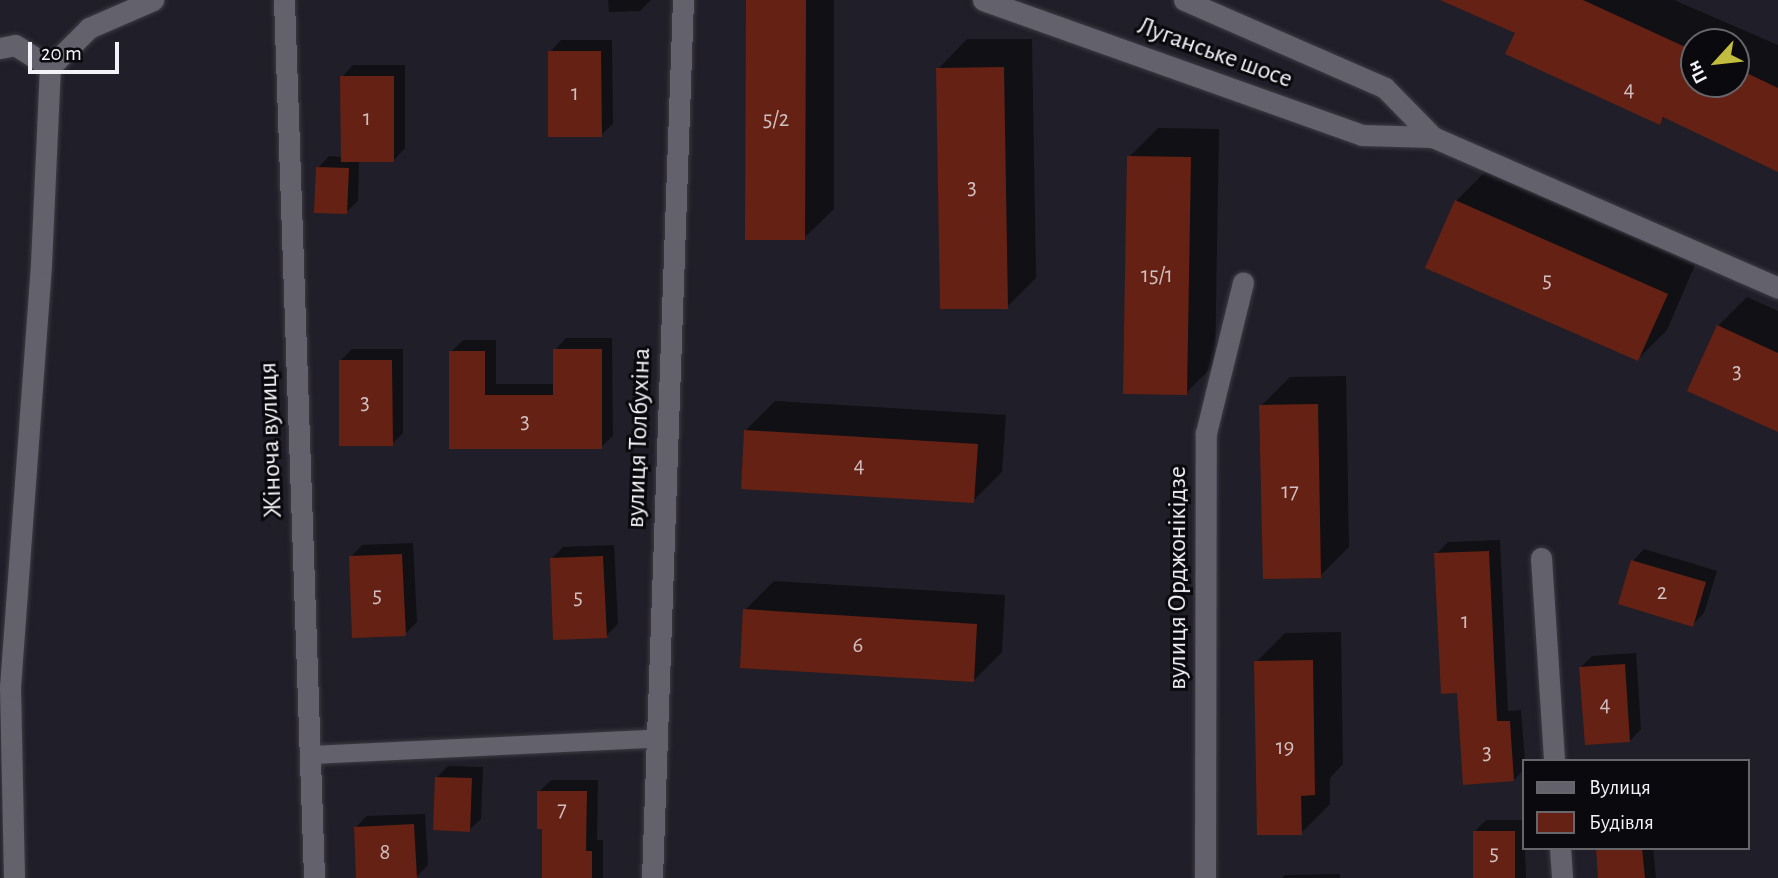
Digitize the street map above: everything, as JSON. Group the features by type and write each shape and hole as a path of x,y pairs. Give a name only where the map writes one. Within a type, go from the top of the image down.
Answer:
{"street":[{"path":"14,878 10,687 41,264 50,67 89,28 153,0"},
{"name":"Жіноча вулиця","path":"284,0 314,878"},
{"name":"вулиця Толбухіна","path":"652,878 682,0"},
{"name":"Луганське шосе","path":"983,0 1362,135 1433,137"},
{"name":"Луганське шосе","path":"1184,0 1385,88 1433,137 1778,288"},
{"path":"0,48 15,45 50,67"},
{"name":"вулиця Орджонікідзе","path":"1205,878 1206,433 1243,282"},
{"path":"1541,558 1554,759"},
{"path":"1560,850 1562,878"}],"lane":[{"path":"310,755 655,739"}],"building":[{"path":"746,0 806,0 805,240 745,240"},
{"path":"1440,0 1583,0 1680,45 1680,98 1750,98 1750,75 1778,88 1778,172 1663,117 1660,125 1505,54 1515,33"},
{"path":"548,51 601,51 602,137 548,137"},
{"path":"1004,67 1008,309 940,309 936,68"},
{"path":"340,76 394,76 394,162 341,162"},
{"path":"1127,156 1191,157 1187,395 1123,394"},
{"path":"316,167 349,168 347,214 314,213"},
{"path":"1455,200 1668,294 1638,361 1425,268"},
{"path":"1717,325 1778,353 1778,432 1687,391"},
{"path":"553,349 602,349 602,449 449,449 449,351 485,351 485,395 553,395"},
{"path":"339,360 392,360 393,446 339,446"},
{"path":"1318,404 1321,578 1263,579 1259,405"},
{"path":"744,430 978,444 974,503 741,489"},
{"path":"1489,551 1497,721 1510,721 1514,781 1463,785 1457,693 1441,694 1434,553"},
{"path":"402,554 406,636 352,638 349,556"},
{"path":"603,556 607,638 553,640 550,558"},
{"path":"1631,560 1706,582 1693,627 1618,604"},
{"path":"743,609 977,624 974,682 740,668"},
{"path":"1313,660 1315,795 1301,796 1302,835 1257,835 1254,661"},
{"path":"1625,664 1630,742 1585,745 1579,667"},
{"path":"435,777 472,778 470,832 433,830"},
{"path":"537,791 587,791 586,851 592,851 592,878 542,878 542,829 537,829"},
{"path":"414,824 417,878 356,878 354,827"},
{"path":"1473,831 1515,831 1515,878 1473,878"},
{"path":"1596,850 1642,850 1645,878 1598,878"}]}
